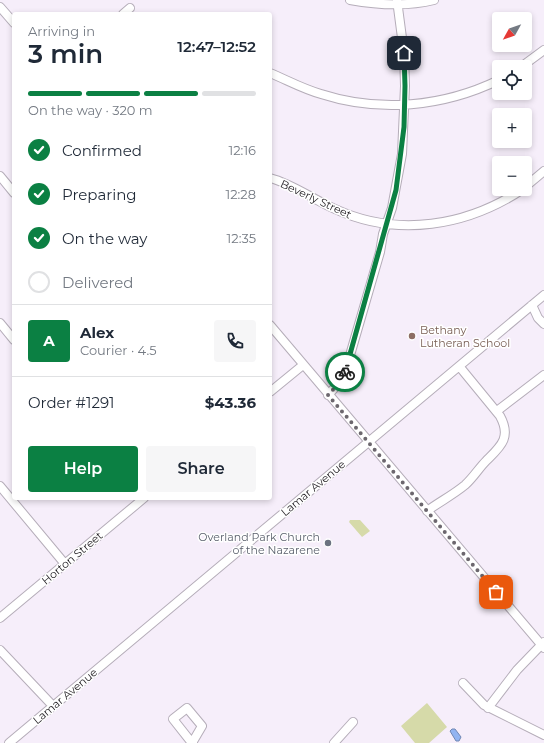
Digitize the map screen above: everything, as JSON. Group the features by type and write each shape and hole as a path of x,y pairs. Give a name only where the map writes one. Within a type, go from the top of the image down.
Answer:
{"street":[{"path":"350,0 372,4 434,0"},
{"path":"328,395 340,382 346,369 395,196 402,154 405,106 404,53 398,2"},
{"path":"0,7 12,21"},
{"path":"125,12 130,8"},
{"path":"530,60 544,50"},
{"path":"272,74 321,94 343,100 405,106 438,101 466,94 492,83"},
{"name":"Beverly Street","path":"532,181 544,171"},
{"path":"0,176 12,190"},
{"name":"Beverly Street","path":"272,179 337,210 372,222 387,224 418,226 463,218 492,207 511,196"},
{"name":"Lamar Avenue","path":"9,743 544,295"},
{"path":"532,305 538,318 544,324"},
{"path":"0,323 12,338"},
{"path":"272,328 543,645 517,670 488,708"},
{"path":"272,390 303,365"},
{"path":"427,511 466,484 485,462 500,448 505,437 504,426 497,411 459,366"},
{"path":"497,411 544,375"},
{"path":"0,486 65,564"},
{"name":"Horton Street","path":"0,618 142,500"},
{"path":"0,650 53,706"},
{"path":"463,683 479,702 488,708 544,734"},
{"path":"334,743 353,722"}],"green space":[{"path":"350,520 360,520 370,531 362,537 349,522"},
{"path":"427,703 447,727 429,743 415,743 401,726"}],"water":[{"path":"455,729 461,737 459,741 456,741 450,731"}],"way so far":[{"path":"345,372 340,382 328,395 496,592"}],"place":[{"name":"Bethany Lutheran School","path":"412,336"},
{"name":"Overland Park Church of the Nazarene","path":"328,543"}],"route":[{"path":"345,372 380,252 383,234 392,208 396,190 402,154 404,127 404,53"}]}
